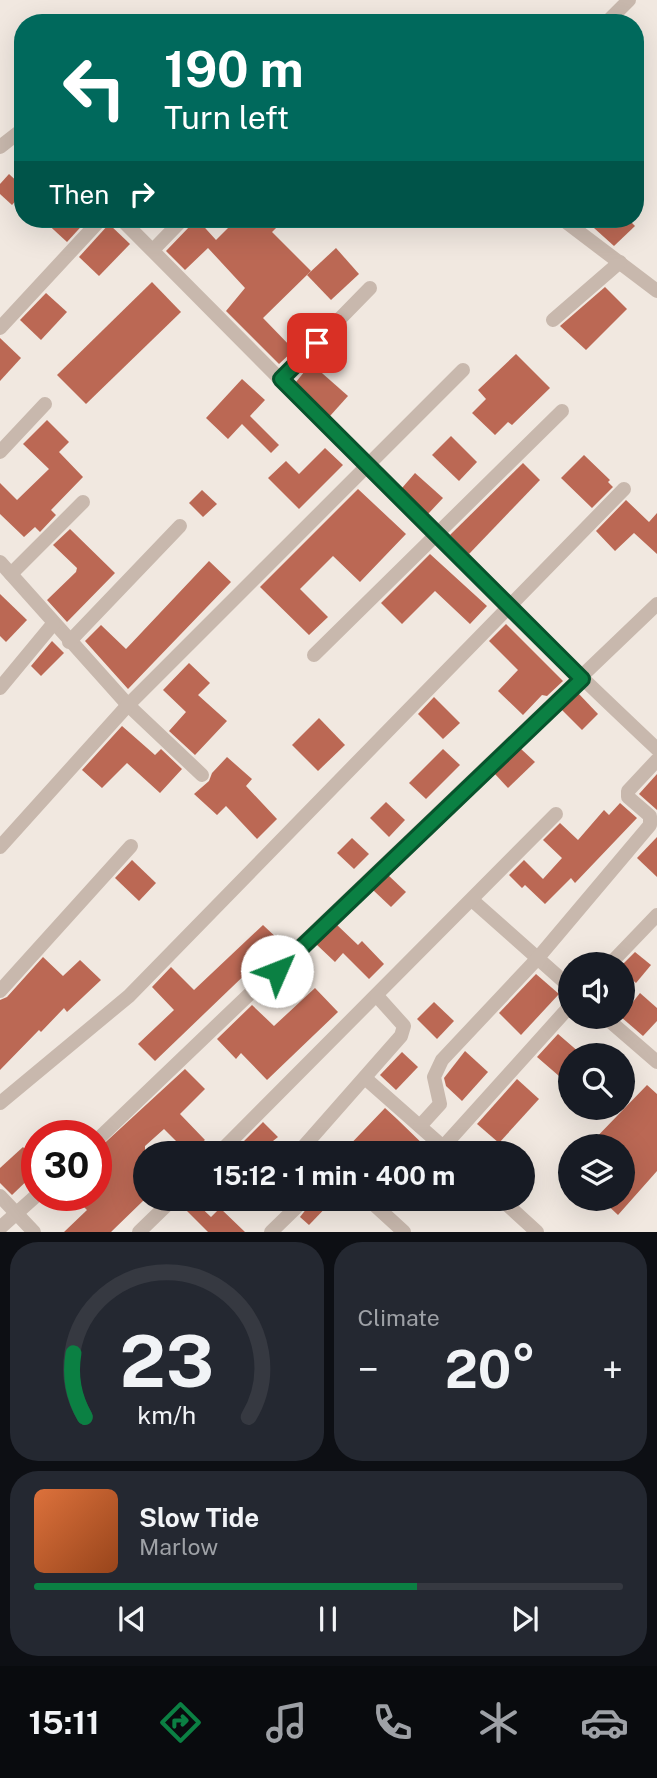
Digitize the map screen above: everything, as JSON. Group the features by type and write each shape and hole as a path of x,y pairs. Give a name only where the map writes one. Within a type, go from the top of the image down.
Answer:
{"street":[{"path":"615,14 629,0"},
{"path":"0,147 14,136"},
{"path":"0,328 93,228"},
{"path":"130,228 509,609 657,749"},
{"path":"153,250 174,228"},
{"path":"574,228 657,291"},
{"path":"553,320 620,262"},
{"path":"281,379 370,288"},
{"path":"0,848 128,705 210,626 365,466 463,370"},
{"path":"0,452 45,404"},
{"path":"314,655 562,411"},
{"path":"0,1103 129,996 624,489"},
{"path":"11,574 83,502"},
{"path":"69,642 180,526"},
{"path":"0,562 128,705 202,775"},
{"path":"112,1126 582,679 657,604"},
{"path":"0,688 53,624"},
{"path":"420,1126 440,1104 433,1077 442,1060 537,959 650,825 650,816 628,797 628,791 657,760"},
{"path":"238,1141 556,814"},
{"path":"0,991 131,846"},
{"path":"472,900 558,977"},
{"path":"622,952 657,915"},
{"path":"309,1141 404,1031 401,1021 377,996"},
{"path":"455,1141 558,1020"},
{"path":"620,1029 655,1058"},
{"path":"365,1078 437,1141"},
{"path":"0,1196 34,1232"},
{"path":"0,1228 21,1209"},
{"path":"139,1232 161,1211"},
{"path":"271,1232 292,1211"},
{"path":"381,1211 404,1232"},
{"path":"514,1211 537,1232"}],"building":[{"path":"9,174 14,179 12,205 0,194 0,184"},
{"path":"52,228 80,228 67,242"},
{"path":"105,228 113,228 130,244 99,276 79,257"},
{"path":"188,228 205,228 216,240 228,228 276,228 272,232 311,271 263,318 294,350 279,364 226,311 245,288 208,248 185,270 166,251"},
{"path":"594,228 633,228 614,246"},
{"path":"336,248 359,274 331,300 307,275"},
{"path":"152,282 181,312 86,404 57,375"},
{"path":"605,287 627,309 586,350 560,326"},
{"path":"46,293 67,312 41,340 20,320"},
{"path":"0,338 21,358 0,381"},
{"path":"516,354 550,388 512,425 508,422 495,435 472,413 486,399 478,390"},
{"path":"309,366 314,366 348,396 330,416 296,382"},
{"path":"242,379 265,400 250,416 279,445 271,453 242,424 228,439 206,418"},
{"path":"47,420 69,442 59,452 83,477 51,510 56,515 40,532 35,527 24,537 0,514 0,483 17,500 49,469 23,444"},
{"path":"451,436 477,462 459,481 432,455"},
{"path":"325,448 343,465 299,509 268,478 286,461 299,474"},
{"path":"584,455 610,480 608,482 613,487 592,508 561,478"},
{"path":"523,463 540,480 469,554 450,535"},
{"path":"415,473 443,498 428,514 402,488"},
{"path":"358,489 406,534 360,582 333,556 300,589 328,617 309,635 260,587"},
{"path":"202,490 217,504 203,517 189,503"},
{"path":"626,500 649,522 657,513 657,554 634,533 615,551 596,531"},
{"path":"70,529 115,573 67,622 47,600 76,572 77,568 53,545"},
{"path":"430,554 487,606 470,624 435,591 402,624 381,603"},
{"path":"209,561 231,582 128,689 85,641 101,625 126,649"},
{"path":"0,594 27,620 6,642 0,636"},
{"path":"506,624 563,681 547,696 542,695 523,715 498,691 518,670 489,641"},
{"path":"52,641 64,653 41,676 31,666"},
{"path":"189,663 210,683 198,695 227,721 195,755 169,731 186,712 163,690"},
{"path":"578,693 598,714 582,730 561,709"},
{"path":"434,697 460,723 443,739 418,714"},
{"path":"319,718 345,745 318,771 292,745"},
{"path":"122,726 155,755 161,749 182,769 160,793 127,763 102,788 82,770"},
{"path":"520,748 535,762 508,788 494,773"},
{"path":"443,749 460,765 426,799 409,783"},
{"path":"227,757 252,779 246,786 277,819 257,839 226,806 217,815 194,794 209,781 212,773"},
{"path":"657,774 657,810 639,794"},
{"path":"386,802 405,820 389,837 370,818"},
{"path":"620,803 637,818 575,883 571,878 545,904 525,885 522,888 509,875 524,860 543,879 562,858 543,840 560,823 578,840 604,810 609,815"},
{"path":"657,837 657,877 637,858"},
{"path":"352,838 369,854 354,869 337,853"},
{"path":"132,860 156,883 139,901 115,878"},
{"path":"388,875 406,892 391,907 373,890"},
{"path":"336,924 358,945 362,941 384,964 369,979 343,953 335,962 316,944"},
{"path":"263,925 280,941 155,1061 138,1044 174,1010 152,987 171,967 194,990"},
{"path":"635,952 651,965 635,982"},
{"path":"43,957 63,976 80,960 101,980 67,1012 64,1008 41,1032 39,1030 0,1070 0,1000 7,997"},
{"path":"536,974 558,993 521,1035 499,1013"},
{"path":"315,988 338,1012 267,1080 241,1053 236,1059 217,1039 252,1005 274,1026"},
{"path":"640,993 657,1008 657,1021 643,1036 635,1029 635,999"},
{"path":"434,1002 454,1021 437,1039 417,1019"},
{"path":"558,1034 568,1043 558,1043 558,1075 537,1057"},
{"path":"465,1051 488,1072 462,1101 446,1086 444,1078"},
{"path":"402,1052 418,1067 396,1090 380,1075"},
{"path":"185,1069 205,1089 180,1114 205,1140 176,1141 164,1129 151,1141 133,1141 133,1211 111,1232 64,1232 86,1211 112,1211 112,1136"},
{"path":"517,1079 539,1099 501,1141 497,1141 477,1124"},
{"path":"647,1085 657,1094 657,1171 635,1196 635,1134 600,1134 613,1120 635,1120 635,1097"},
{"path":"385,1108 419,1141 353,1141"},
{"path":"263,1122 278,1137 273,1141 244,1141"},
{"path":"21,1149 21,1186 12,1195 0,1183 0,1168"},
{"path":"187,1211 205,1211 211,1217 217,1211 223,1211 245,1232 208,1232"},
{"path":"305,1211 322,1211 309,1225 300,1217"}],"route":[{"path":"277,971 582,679 365,466 281,379 317,343"}]}
